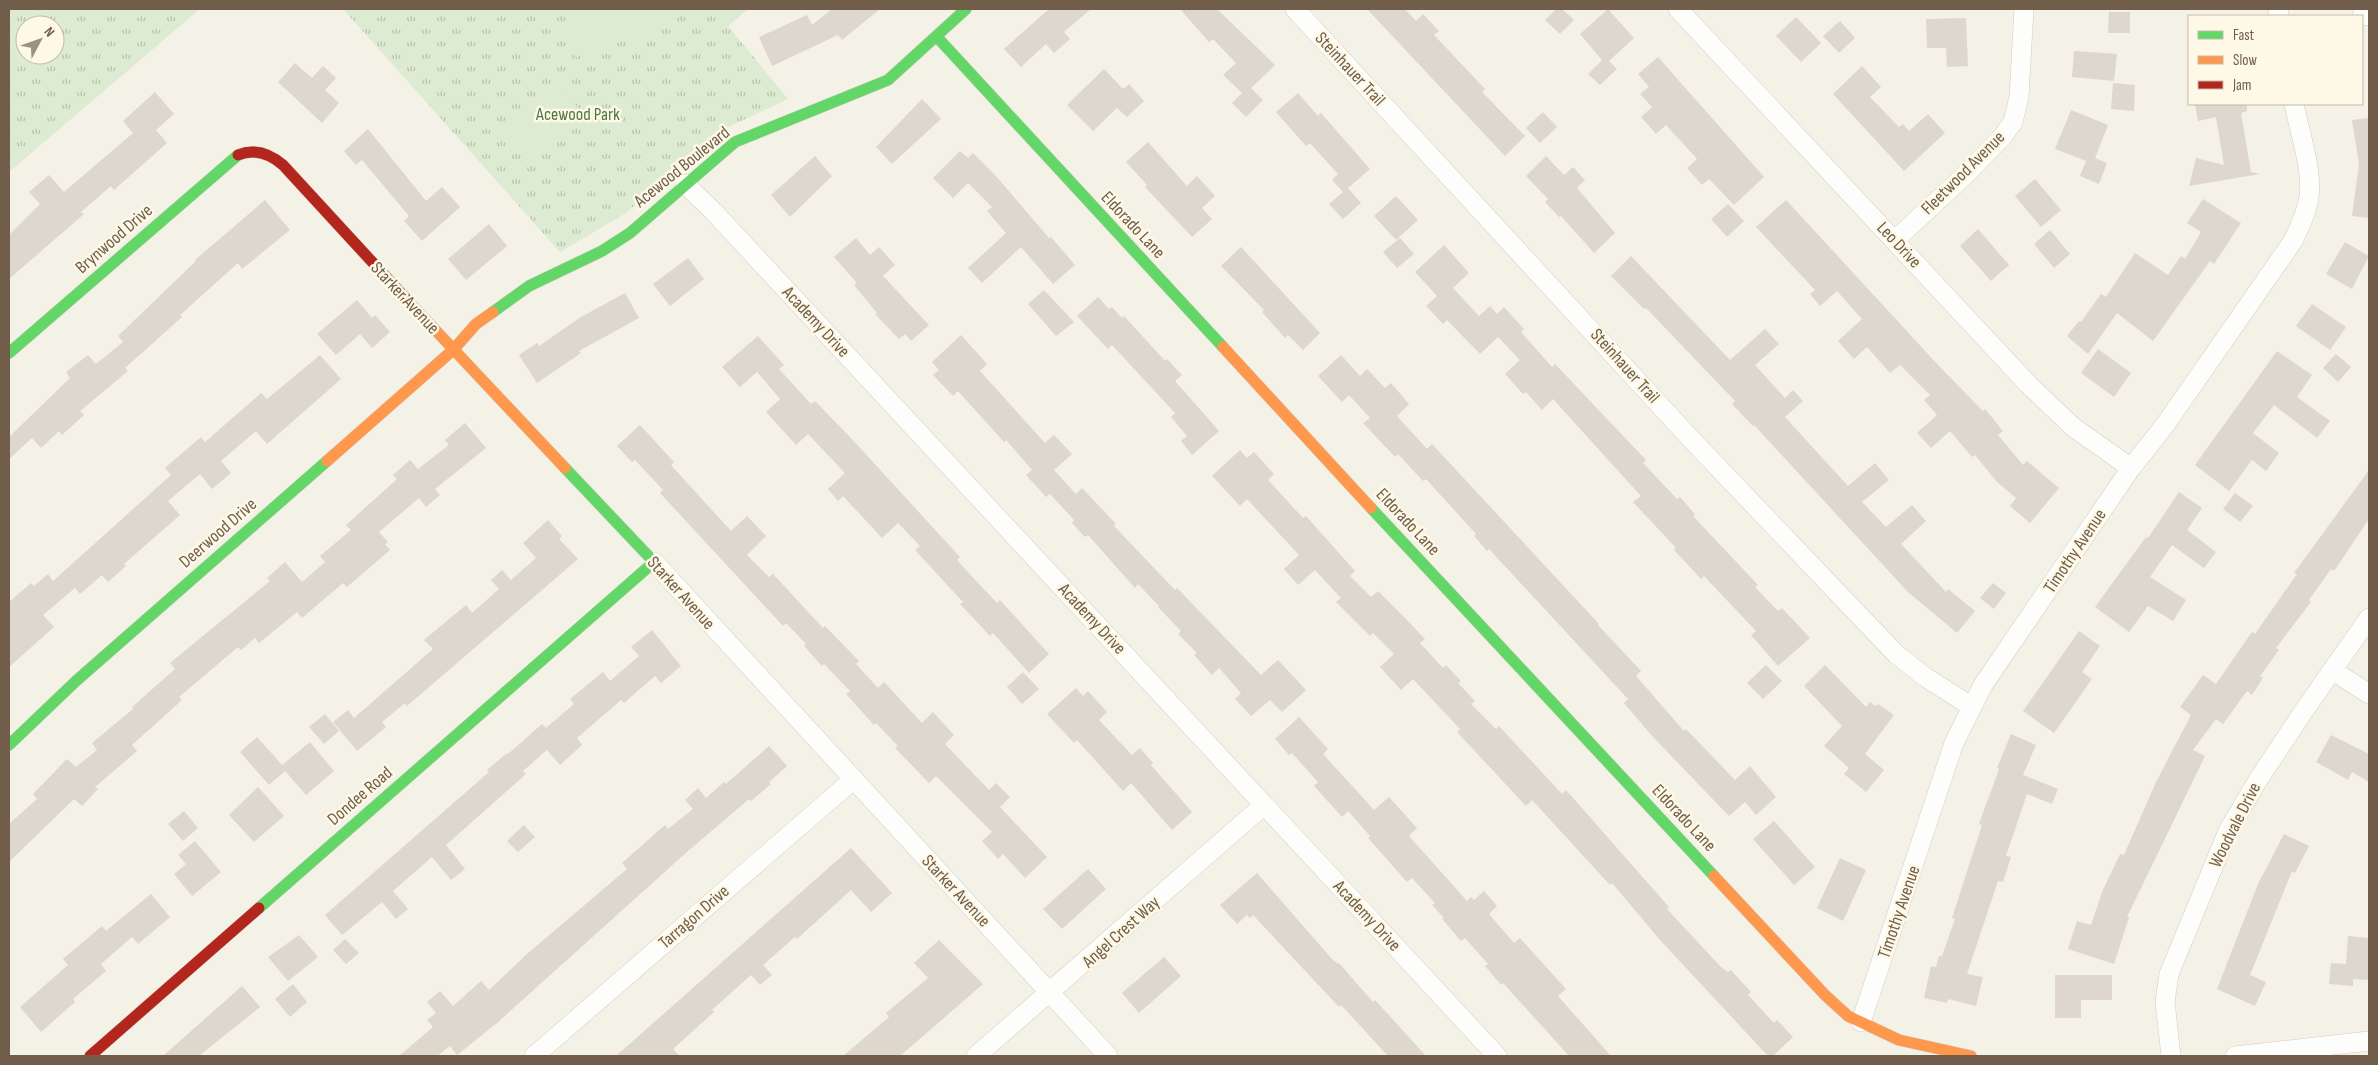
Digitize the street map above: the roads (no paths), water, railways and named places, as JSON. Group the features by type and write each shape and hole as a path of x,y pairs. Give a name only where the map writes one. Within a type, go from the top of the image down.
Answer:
{"street":[{"name":"Acewood Boulevard","path":"453,350 476,324 529,286 602,251 630,233 735,142 888,80 966,9"},
{"name":"Steinhauer Trail","path":"1294,9 1690,438 1896,654 1925,677 1971,706"},
{"name":"Leo Drive","path":"1678,9 2064,420 2131,468"},
{"name":"Fleetwood Avenue","path":"1895,240 2004,136 2012,122 2019,97 2024,9"},
{"name":"Eldorado Lane","path":"937,37 1380,518 1825,995 1848,1016 1899,1040 1971,1056"},
{"name":"Timothy Avenue","path":"1862,1022 1954,743 1983,684 2131,468 2165,425 2293,241 2305,213 2310,194 2308,172 2294,105"},
{"name":"Starker Avenue","path":"243,152 265,153 278,160 453,350 654,562 1108,1056"},
{"name":"Brynwood Drive","path":"9,353 243,152"},
{"name":"Academy Drive","path":"685,184 720,219 1497,1056"},
{"name":"Deerwood Drive","path":"9,745 76,681 453,350"},
{"name":"Dondee Road","path":"90,1056 654,562"},
{"name":"Woodvale Drive","path":"2171,1056 2166,995 2169,974 2228,831 2258,780 2369,618"},
{"path":"2332,670 2369,694"},
{"name":"Tarragon Drive","path":"534,1056 854,779"},
{"name":"Angel Crest Way","path":"976,1056 1264,805"},
{"path":"2235,1056 2369,1041"}],"park label":[{"name":"Acewood Park","path":"578,114"}]}
